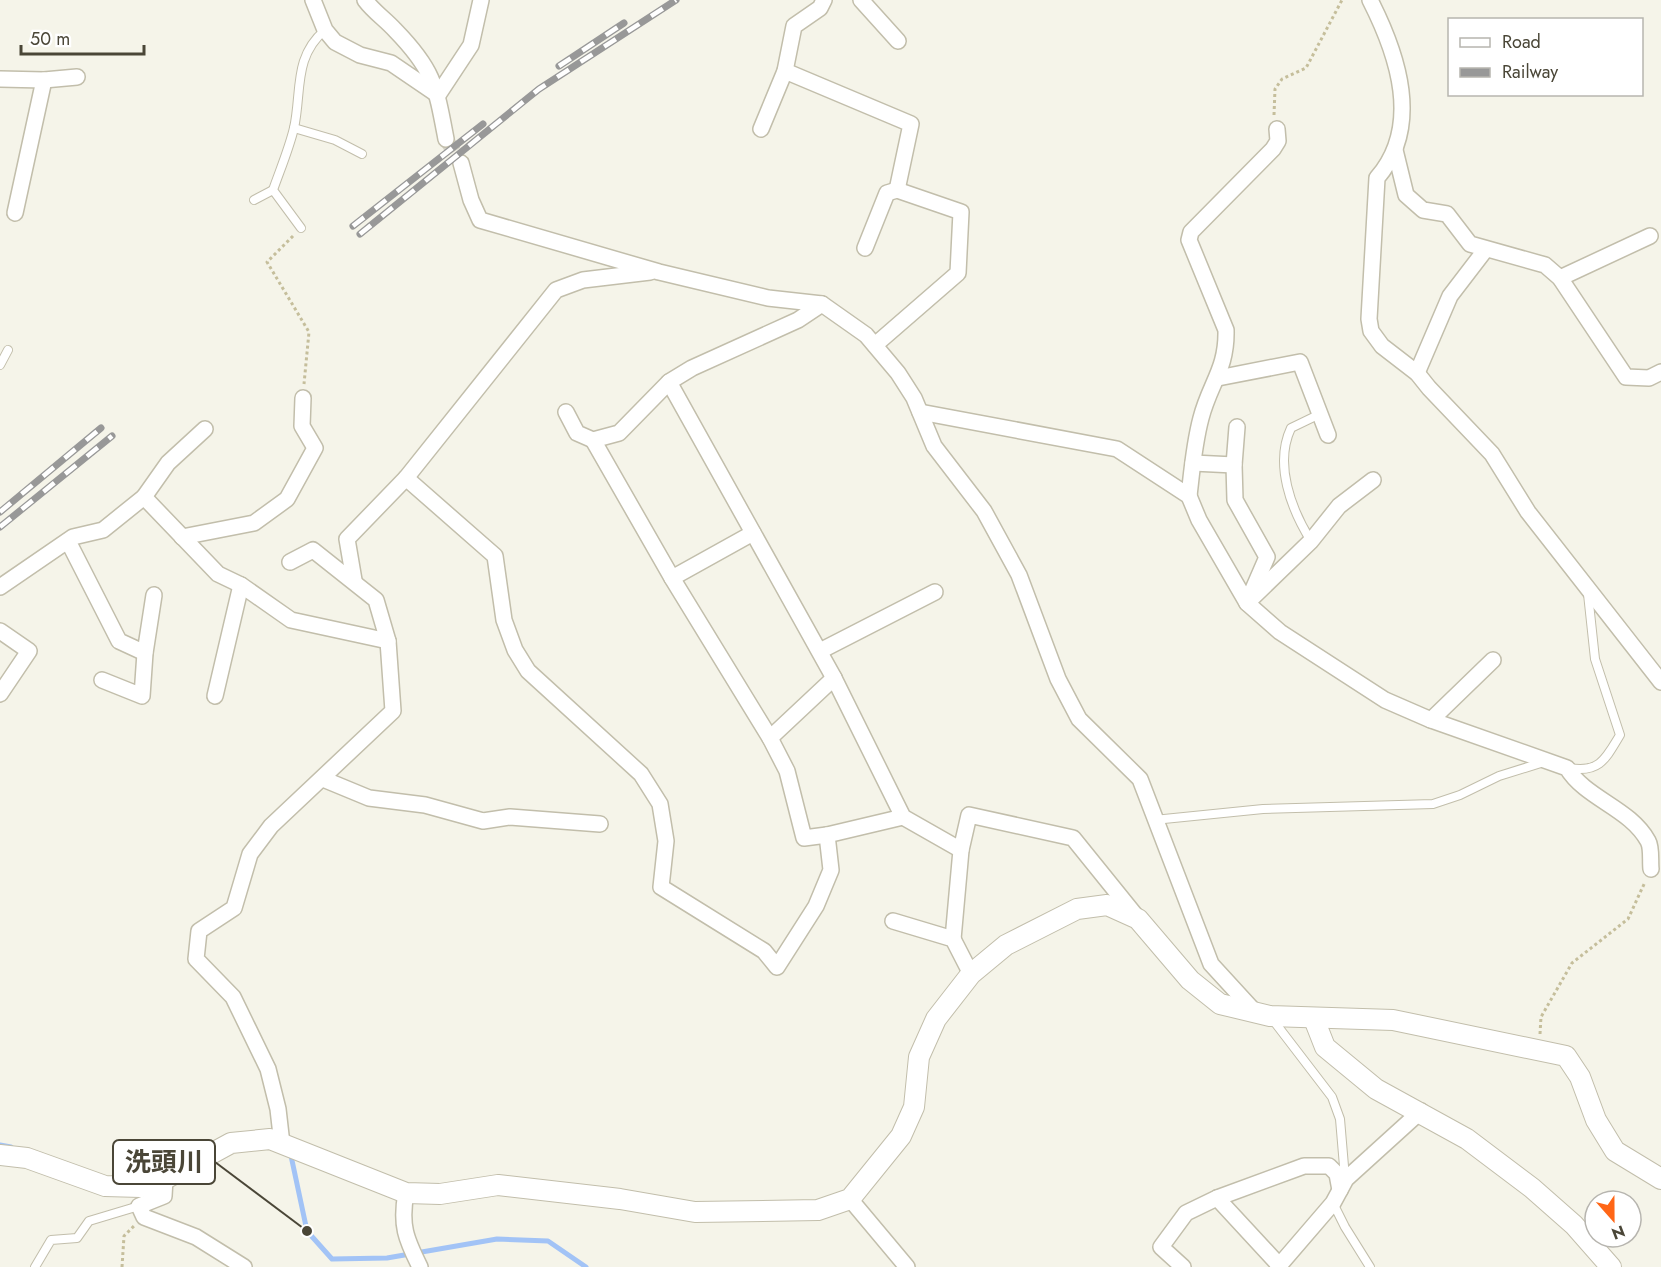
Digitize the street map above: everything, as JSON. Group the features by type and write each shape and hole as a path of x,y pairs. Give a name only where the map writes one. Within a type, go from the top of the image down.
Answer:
{"street":[{"path":"313,0 324,30 334,42 348,50 391,63 438,95"},
{"path":"365,0 415,52 430,72 438,95 446,139"},
{"path":"438,95 471,45 481,0"},
{"path":"760,129 785,71 794,26 820,8 824,0"},
{"path":"861,0 898,41"},
{"path":"1371,0 1384,26 1404,99 1395,150 1389,164 1377,178 1369,319 1371,331 1382,346 1417,373 1492,454 1528,512 1661,682"},
{"path":"785,71 911,124 897,190"},
{"path":"0,79 44,80 76,77"},
{"path":"15,213 44,80"},
{"path":"1277,129 1278,141 1273,149 1194,228 1189,240 1226,330 1226,356 1202,415 1193,463 1189,496 1199,520 1246,603 1280,632 1385,700 1431,720 1567,768 1574,779 1625,815 1649,842 1651,869"},
{"path":"1395,150 1406,195 1423,210 1447,214 1470,244 1545,265 1560,278 1626,377 1649,378 1661,372"},
{"path":"461,163 471,200 480,220 659,272 768,298 822,304 866,335 898,373 920,412 934,446 984,511 1019,575 1058,679 1079,719 1140,779 1211,964 1263,1014"},
{"path":"865,248 887,193 897,190 961,212 958,273 875,345"},
{"path":"1560,278 1650,236"},
{"path":"1417,373 1450,296 1486,249"},
{"path":"354,580 347,539 406,478 556,290 583,280 659,272"},
{"path":"593,440 619,433 669,382 692,368 798,320 822,304"},
{"path":"1218,378 1300,362 1328,435"},
{"path":"669,382 834,678 903,817 961,850"},
{"path":"182,537 254,523 287,499 315,448 302,426 303,398"},
{"path":"566,412 577,433 593,440 672,578 770,738 787,771 804,838 827,835 903,817"},
{"path":"920,412 1117,449 1189,496"},
{"path":"1237,427 1234,465 1235,500 1267,557 1246,603"},
{"path":"0,586 68,541 103,530 144,497 168,463 205,429"},
{"path":"1193,463 1234,465"},
{"path":"406,478 495,556 504,620 514,650 528,671 641,774 660,804 666,841 661,887 764,951 777,967 816,906 831,870 827,835"},
{"path":"1246,603 1311,542 1339,506 1373,480"},
{"path":"144,497 218,574 241,585 291,620 388,641"},
{"path":"672,578 753,533"},
{"path":"68,541 119,641 144,652"},
{"path":"282,1144 278,1109 268,1069 233,997 196,959 199,931 234,908 250,854 271,825 312,785 323,779 393,711 388,641 376,600 354,580 313,550 291,562"},
{"path":"215,696 241,585"},
{"path":"819,651 935,592"},
{"path":"102,680 142,696 144,652 154,595"},
{"path":"0,631 29,651 0,693"},
{"path":"1431,720 1493,660"},
{"path":"770,738 834,678"},
{"path":"323,779 369,798 425,806 483,821 510,816 600,824"},
{"path":"971,974 953,939 961,850 969,814 1073,838 1190,980 1220,1004 1263,1014 1314,1019 1393,1020 1566,1056 1580,1077 1596,1120 1615,1151 1661,1179"},
{"path":"0,1155 27,1158 105,1186 141,1187 165,1179 231,1143 270,1139 406,1193 440,1194 498,1185 620,1199 695,1212 818,1210 850,1199 901,1136 914,1107 919,1057 936,1019 971,974 1006,945 1077,909 1107,905 1138,919"},
{"path":"892,921 953,939"},
{"path":"1314,1019 1325,1047 1376,1089 1421,1111 1467,1139 1532,1188 1574,1225 1611,1267"},
{"path":"1217,1198 1279,1266 1340,1191 1421,1111"},
{"path":"1183,1267 1161,1247 1186,1214 1217,1198 1304,1166 1329,1166 1337,1174 1340,1191"},
{"path":"141,1211 164,1196 165,1179"},
{"path":"406,1193 402,1215 406,1238 420,1267"},
{"path":"850,1199 907,1267"},
{"path":"141,1211 196,1237 244,1267"}],"lane":[{"path":"254,200 273,190 294,128 298,77 313,40 324,30"},
{"path":"294,128 335,140 362,154"},
{"path":"273,190 301,228"},
{"path":"0,365 8,350"},
{"path":"1311,542 1298,520 1286,487 1285,441 1291,428 1320,414"},
{"path":"1567,768 1585,771 1604,761 1620,735 1595,659 1588,589"},
{"path":"1154,820 1263,809 1433,804 1460,795 1499,776 1545,761"},
{"path":"1263,1014 1332,1097 1340,1119 1340,1191 1344,1227 1370,1267"},
{"path":"35,1267 51,1240 77,1238 89,1221 141,1211"}],"path":[{"path":"1277,129 1273,108 1275,89 1282,79 1306,68 1342,0"},
{"path":"301,228 267,262 309,332 303,398"},
{"path":"1540,1049 1541,1017 1572,963 1628,920 1651,869"},
{"path":"122,1267 124,1236 141,1211"}],"waterway":[{"path":"0,1145 11,1147"},
{"path":"290,1151 307,1231 332,1259 387,1258 497,1239 548,1241 586,1267"},
{"path":"131,1178 151,1174"}],"tunnel":[{"path":"446,139 461,163"}],"railway":[{"path":"360,234 539,89 676,0"},
{"path":"559,66 624,23"},
{"path":"353,226 483,124"},
{"path":"0,512 101,428"},
{"path":"0,527 112,436"}],"place":[{"name":"洗頭川","path":"307,1231"}]}
